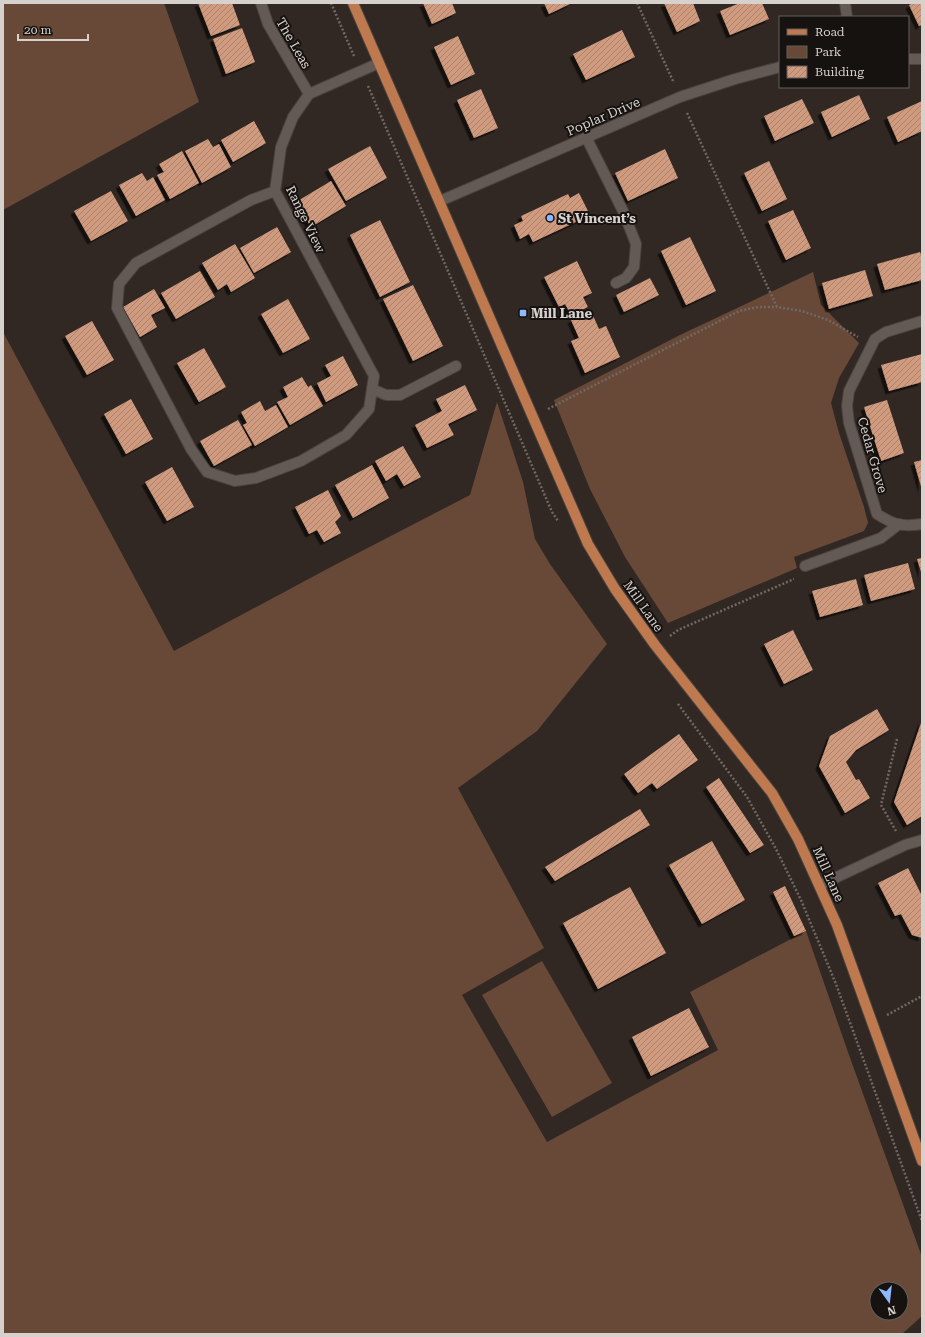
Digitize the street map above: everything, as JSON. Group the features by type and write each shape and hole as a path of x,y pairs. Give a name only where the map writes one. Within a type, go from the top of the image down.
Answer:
{"main road":[{"name":"Mill Lane","path":"353,3 588,544 615,590 655,645 772,793 798,839 837,924 922,1161"}],"street":[{"name":"The Leas","path":"261,3 268,24 309,94"},
{"path":"845,3 847,16"},
{"path":"909,59 922,59"},
{"path":"309,94 379,63"},
{"name":"Poplar Drive","path":"440,202 680,97 735,79 779,67"},
{"name":"Range View","path":"309,94 293,116 281,147 275,191 374,376 372,390"},
{"path":"586,137 623,211 636,244 634,268 626,278 616,283"},
{"path":"275,191 251,200 136,263 119,284 117,308 191,449 207,472 235,481 256,478 301,461 346,435 369,409 372,390 386,395 400,395 456,366"},
{"name":"Cedar Grove","path":"922,321 886,332 876,339 849,392 847,406 849,423 877,514 888,521 906,526 922,524"},
{"path":"805,566 881,538 899,524"},
{"path":"820,885 905,845 922,840"}],"path":[{"path":"637,3 777,307"},
{"path":"533,417 739,311 758,306 802,311 828,320 872,345"},
{"path":"655,645 678,630 801,576 805,566"},
{"path":"897,739 881,805 905,845"},
{"path":"873,1023 922,996"}],"green space":[{"path":"3,3 164,3 199,102 3,210"},
{"path":"813,272 821,305 859,343 839,378 831,403 868,523 864,531 794,557 797,568 668,623 625,557 590,489 554,400 680,335"},
{"path":"3,332 174,651 470,495 497,402 523,482 535,539 550,564 607,644 537,731 458,788 544,948 462,995 547,1142 718,1050 690,992 806,931 922,1257 922,1316 902,1334 3,1334"},
{"path":"542,961 612,1083 552,1117 482,995"}],"building":[{"path":"198,3 232,3 240,25 211,36"},
{"path":"423,3 452,3 456,13 432,24"},
{"path":"544,3 572,3 549,14"},
{"path":"664,3 693,3 700,21 677,32"},
{"path":"740,3 762,3 769,19 730,35 720,11"},
{"path":"913,3 922,3 922,25 919,26 909,5"},
{"path":"242,28 255,62 226,74 213,39"},
{"path":"622,30 635,57 586,80 573,54"},
{"path":"458,36 475,74 451,85 434,47"},
{"path":"481,89 498,128 474,138 457,100"},
{"path":"859,95 870,119 832,137 821,112"},
{"path":"802,99 814,123 775,141 764,116"},
{"path":"922,101 922,131 898,142 887,117"},
{"path":"254,121 266,143 233,162 221,140"},
{"path":"208,139 213,147 219,144 231,167 202,183 185,151"},
{"path":"370,146 387,178 346,201 328,169"},
{"path":"665,149 678,178 628,201 615,173"},
{"path":"182,151 199,183 170,199 157,175 164,172 159,164"},
{"path":"769,161 787,199 762,211 744,173"},
{"path":"142,173 147,181 153,177 165,200 136,216 119,185"},
{"path":"331,181 346,206 311,227 296,202"},
{"path":"111,191 128,221 91,241 74,211"},
{"name":"St Vincent’s","path":"579,193 588,211 578,215 580,220 533,242 529,234 520,239 514,225 523,221 521,216 568,194 570,198"},
{"path":"793,210 811,248 786,260 768,221"},
{"path":"380,220 410,282 380,297 350,235"},
{"path":"277,227 291,252 254,273 240,248"},
{"path":"690,237 716,291 686,305 661,251"},
{"path":"235,244 255,278 231,292 227,284 218,290 202,263"},
{"path":"920,252 922,257 922,280 885,290 877,264"},
{"path":"577,261 592,293 583,297 588,307 571,315 565,304 559,307 544,277"},
{"path":"865,270 873,296 829,309 822,283"},
{"path":"200,271 215,297 176,319 161,293"},
{"path":"650,278 659,295 624,312 616,295"},
{"path":"413,285 443,346 413,361 383,299"},
{"path":"154,289 165,308 151,315 157,327 140,337 123,307"},
{"path":"288,299 310,339 283,353 261,314"},
{"path":"591,311 599,329 606,326 620,357 585,373 571,341 579,338 571,320"},
{"path":"92,321 114,360 87,375 65,336"},
{"path":"204,348 226,387 199,402 177,363"},
{"path":"922,354 922,382 889,391 881,365"},
{"path":"343,356 358,385 326,402 317,383 331,376 325,365"},
{"path":"302,377 308,387 311,385 323,406 290,425 277,402 288,397 283,387"},
{"path":"465,385 477,410 448,424 454,435 427,448 415,425 442,411 436,399"},
{"path":"131,399 153,439 126,454 104,414"},
{"path":"887,400 904,453 881,461 864,407"},
{"path":"260,401 265,411 276,405 288,427 255,446 243,425 247,423 241,412"},
{"path":"238,420 252,445 214,466 200,441"},
{"path":"403,446 421,477 404,486 397,474 386,481 375,461"},
{"path":"922,460 922,490 914,462"},
{"path":"372,465 389,498 353,518 335,485"},
{"path":"172,467 194,507 167,521 145,482"},
{"path":"328,490 341,516 335,522 341,533 324,542 317,530 309,534 295,507"},
{"path":"922,558 922,575 917,559"},
{"path":"908,563 915,589 871,601 864,575"},
{"path":"856,579 863,605 820,617 812,591"},
{"path":"793,630 813,670 784,684 764,644"},
{"path":"877,709 889,730 856,750 846,762 856,780 859,779 870,798 845,813 819,766 830,736"},
{"path":"922,720 922,816 907,825 894,802"},
{"path":"679,734 698,760 657,789 652,783 638,793 624,774"},
{"path":"719,778 764,845 750,853 706,787"},
{"path":"640,809 650,825 555,881 545,867"},
{"path":"712,841 745,900 702,924 669,865"},
{"path":"908,868 922,896 922,938 912,935 901,914 895,916 878,883"},
{"path":"785,886 806,931 794,936 773,892"},
{"path":"630,887 666,953 598,989 563,923"},
{"path":"689,1008 709,1047 651,1076 632,1037"}],"place":[{"name":"St Vincent’s","path":"550,218"},
{"name":"Mill Lane","path":"523,313"}]}
